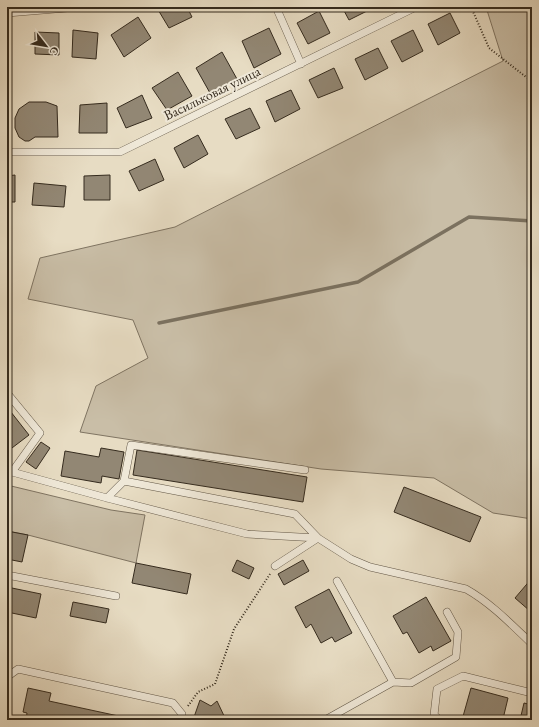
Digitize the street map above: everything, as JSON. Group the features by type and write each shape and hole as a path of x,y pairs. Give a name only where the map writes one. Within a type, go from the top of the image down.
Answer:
{"lane":[{"path":"7,13 79,7"},
{"path":"276,7 301,64"},
{"name":"Васильковая улица","path":"7,152 120,152 416,7"},
{"path":"7,393 40,433 12,472"},
{"path":"107,498 124,481 131,445 305,470"},
{"path":"7,466 12,472 247,534 318,538"},
{"path":"124,481 295,514 318,538 351,559 370,567 466,589 499,614 532,644"},
{"path":"275,566 318,538"},
{"path":"7,575 116,596"},
{"path":"337,581 393,682"},
{"path":"325,720 393,682 411,683 456,657 458,632 447,612"},
{"path":"7,677 18,669 173,703 181,717"},
{"path":"440,720 434,715 437,690 463,676 532,693"}],"path":[{"path":"471,7 489,48 526,78 532,80"},
{"path":"181,717 198,692 215,684 234,629 275,566"}],"shaded area":[{"path":"486,7 532,7 532,519 493,513 434,478 321,469 80,432 96,386 148,358 133,320 28,299 40,258 175,227 503,61"},
{"path":"7,485 111,510 145,515 136,563 7,531"}],"building":[{"path":"187,7 192,17 169,28 157,8"},
{"path":"342,7 375,7 349,20"},
{"path":"319,11 330,33 308,44 297,23"},
{"path":"450,13 460,33 438,45 428,24"},
{"path":"138,17 151,38 124,57 111,35"},
{"path":"269,28 281,54 254,68 242,41"},
{"path":"73,30 98,33 96,59 72,57"},
{"path":"413,30 423,51 402,62 391,41"},
{"path":"35,32 59,33 59,55 35,54"},
{"path":"378,48 388,68 365,80 355,59"},
{"path":"222,52 237,79 210,93 196,68"},
{"path":"334,68 343,88 318,98 309,80"},
{"path":"178,72 192,96 167,110 152,88"},
{"path":"291,90 300,109 275,122 266,101"},
{"path":"142,95 152,118 126,128 117,108"},
{"path":"29,102 46,102 57,106 58,137 35,137 29,141 25,141 19,137 15,128 15,118 19,109"},
{"path":"107,103 107,133 79,133 80,105"},
{"path":"250,108 260,128 236,139 225,119"},
{"path":"198,135 208,154 184,168 174,148"},
{"path":"155,159 164,180 139,191 129,171"},
{"path":"15,175 15,202 7,202 7,176"},
{"path":"110,175 110,200 84,200 84,176"},
{"path":"34,183 66,186 64,207 32,205"},
{"path":"7,407 29,435 8,451 7,449"},
{"path":"41,442 50,448 36,469 26,462"},
{"path":"101,448 124,452 119,479 102,476 101,483 61,476 65,451 99,457"},
{"path":"137,450 307,477 303,502 133,475"},
{"path":"404,487 481,517 470,542 394,512"},
{"path":"7,531 28,535 22,562 7,559"},
{"path":"237,560 254,568 249,579 232,571"},
{"path":"303,560 309,571 284,585 278,574"},
{"path":"136,563 191,574 187,594 132,583"},
{"path":"532,578 532,608 530,611 515,598"},
{"path":"7,587 41,594 36,618 7,612"},
{"path":"329,589 352,633 335,642 332,637 321,643 311,624 306,628 295,607"},
{"path":"426,597 451,641 433,651 431,646 419,653 407,632 403,634 393,616"},
{"path":"73,602 109,609 106,623 70,616"},
{"path":"28,688 51,693 49,701 137,720 26,720 27,713 23,712"},
{"path":"471,688 508,698 503,719 507,720 462,720"},
{"path":"200,700 211,706 217,701 226,720 193,720"},
{"path":"524,703 532,705 532,720 520,720"},
{"path":"7,717 22,720 7,720"}],"waterway":[{"path":"159,323 358,282 469,217 532,221"}]}
